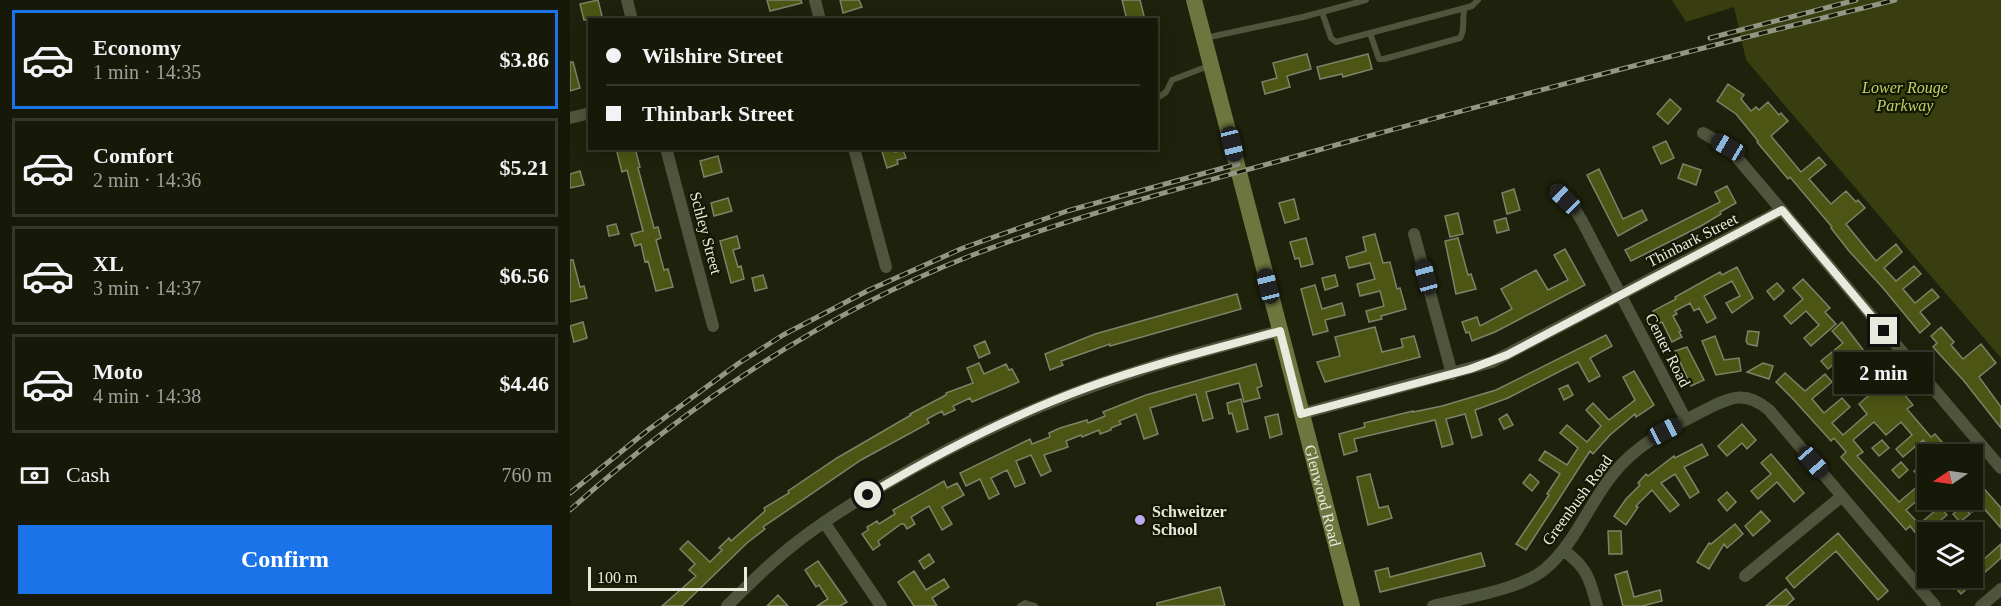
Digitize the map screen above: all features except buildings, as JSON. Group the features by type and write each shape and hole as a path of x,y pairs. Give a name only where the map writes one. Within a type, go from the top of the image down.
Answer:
{"street":[{"path":"627,0 632,18"},
{"path":"815,0 820,18"},
{"name":"Glenwood Road","path":"1194,0 1352,606"},
{"path":"570,118 588,113"},
{"path":"1703,133 1728,147 2001,468"},
{"name":"Schley Street","path":"667,150 713,326"},
{"path":"855,150 886,267"},
{"name":"Center Road","path":"1556,190 1574,208 1686,420"},
{"name":"Thinbark Street","path":"1301,414 1492,362 1782,210"},
{"path":"1414,234 1452,374"},
{"path":"727,606 787,550 824,522 929,459 1022,414 1085,388 1136,371 1280,331"},
{"name":"Greenbush Road","path":"1433,606 1520,583 1545,569 1563,550 1614,473 1648,441 1730,398 1744,397 1769,410 1935,606"},
{"path":"1745,576 1842,496"},
{"path":"824,522 881,606"},
{"path":"1563,550 1586,571 1597,606"},
{"path":"1981,606 2001,589"}],"lane":[{"path":"1204,38 1366,0"},
{"path":"1322,12 1331,38 1336,42 1473,6 1478,0"},
{"path":"1370,33 1379,59 1384,59 1460,38 1463,33 1462,14 1465,8"},
{"path":"1158,98 1166,92 1172,80 1211,64"},
{"path":"1020,606 1025,603 1035,606"}],"green space":[{"name":"Lower Rouge Parkway","path":"1672,0 2001,0 2001,358 1746,60 1734,7 1686,22"}],"railway":[{"path":"1710,38 1856,0"},
{"path":"570,510 661,434 759,365 862,305 970,256 1060,224 1198,183 1476,107 1895,0"},
{"path":"570,493 648,430 739,363 783,335 869,290 963,248 1067,211 1238,164"}],"place":[{"name":"Schweitzer School","path":"1140,520"}],"route":[{"path":"868,495 929,459 995,426 1058,399 1172,360 1280,331 1301,414 1470,369 1507,355 1782,210 1884,331"}]}
